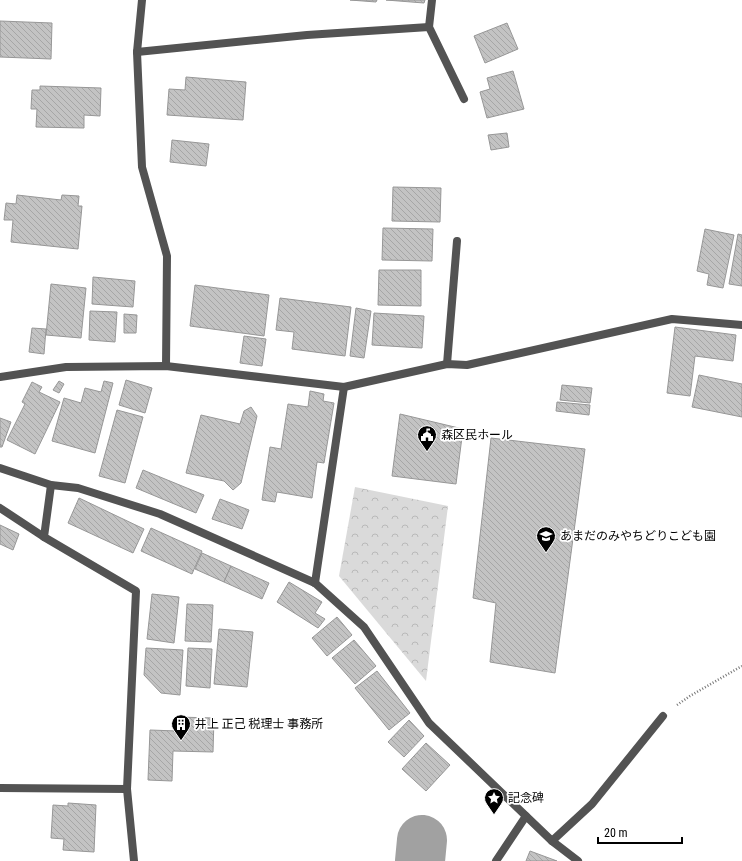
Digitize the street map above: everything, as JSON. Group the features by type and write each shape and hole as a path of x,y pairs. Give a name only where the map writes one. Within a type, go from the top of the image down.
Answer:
{"street":[{"path":"142,0 137,52 142,167 167,256 166,366"},
{"path":"432,0 430,27 464,99"},
{"path":"137,52 306,36 430,27"},
{"path":"447,364 457,241"},
{"path":"0,377 66,367 166,366 344,387 447,364 468,364 672,319 742,325"},
{"path":"315,583 344,387"},
{"path":"0,468 51,486 78,488 160,514 315,583 364,627 429,723 552,841 578,861"},
{"path":"44,537 51,486"},
{"path":"0,508 44,537 136,590 127,789 134,861"},
{"path":"552,841 592,804 663,716"},
{"path":"0,788 127,789"},
{"path":"496,861 526,816"}],"path":[{"path":"663,716 690,696 742,666"}],"green space":[{"path":"355,487 448,506 426,681 339,576"}],"building":[{"path":"350,0 377,0 376,2"},
{"path":"386,0 425,0 424,3"},
{"path":"0,21 52,23 51,59 0,57"},
{"path":"507,23 518,49 485,63 474,36"},
{"path":"513,71 524,109 487,118 480,92 490,89 487,78"},
{"path":"186,77 246,82 243,120 167,115 169,89 185,90"},
{"path":"40,86 101,88 100,116 84,115 84,128 36,127 37,109 31,109 32,90 40,90"},
{"path":"507,133 509,147 491,150 488,135"},
{"path":"172,140 209,144 206,166 170,162"},
{"path":"393,187 441,188 440,222 392,221"},
{"path":"17,195 61,200 62,195 79,196 78,206 82,206 78,249 11,242 13,220 4,220 6,203 16,204"},
{"path":"383,228 433,229 432,261 382,260"},
{"path":"705,229 734,235 723,288 707,285 709,274 697,271"},
{"path":"738,234 742,235 742,286 729,284"},
{"path":"379,270 421,270 421,306 378,305"},
{"path":"93,277 135,281 133,307 92,304"},
{"path":"51,284 86,288 81,338 46,335"},
{"path":"195,285 269,295 264,336 190,326"},
{"path":"280,298 351,307 345,356 292,349 294,332 276,330"},
{"path":"356,308 371,311 364,358 350,356"},
{"path":"90,311 117,312 115,342 89,340"},
{"path":"374,313 424,316 422,348 372,345"},
{"path":"124,314 137,315 136,333 124,333"},
{"path":"675,327 736,335 733,361 695,356 690,396 667,393"},
{"path":"32,328 46,329 44,354 29,352"},
{"path":"244,336 266,339 262,366 240,363"},
{"path":"699,375 742,384 742,417 692,407"},
{"path":"126,380 152,388 145,413 119,405"},
{"path":"59,381 64,384 59,393 53,390"},
{"path":"104,381 113,383 95,453 52,441 64,398 81,403 85,388 101,392"},
{"path":"32,382 42,387 39,392 60,402 35,454 7,440 25,404 22,402"},
{"path":"562,385 592,388 590,403 560,400"},
{"path":"310,391 324,394 323,401 334,403 324,463 317,462 312,498 277,492 275,502 262,500 270,447 281,449 288,404 308,407"},
{"path":"557,402 590,405 589,415 556,411"},
{"path":"251,407 257,416 241,483 233,490 224,481 186,473 201,415 240,424 244,411"},
{"path":"117,410 143,417 125,483 99,476"},
{"name":"森区民ホール","path":"400,414 463,429 456,484 392,476"},
{"path":"0,418 11,422 2,447 0,447"},
{"path":"491,438 585,449 555,673 490,662 496,603 473,598"},
{"path":"143,470 204,495 196,513 136,488"},
{"path":"79,498 144,529 133,553 68,523"},
{"path":"220,499 249,510 242,529 212,519"},
{"path":"0,525 19,534 13,550 0,544"},
{"path":"151,528 202,551 192,574 141,551"},
{"path":"202,553 231,566 224,582 195,569"},
{"path":"231,566 269,583 262,599 224,582"},
{"path":"289,582 322,602 315,613 325,619 318,628 277,602"},
{"path":"152,594 179,597 174,643 147,639"},
{"path":"187,604 213,605 211,642 185,641"},
{"path":"337,617 352,635 327,656 312,638"},
{"path":"219,629 253,632 247,687 214,684"},
{"path":"354,640 376,666 355,684 332,658"},
{"path":"146,648 183,650 180,695 161,693 144,675"},
{"path":"188,648 212,649 210,688 186,686"},
{"path":"377,671 410,713 389,730 355,688"},
{"name":"井上 正己 税理士 事務所","path":"177,717 214,718 213,752 173,751 172,781 148,780 150,730 177,731"},
{"path":"409,720 424,736 404,757 388,742"},
{"path":"426,743 450,765 426,791 402,769"},
{"path":"68,803 96,805 94,852 63,850 64,839 51,838 53,805 68,806"},
{"path":"530,851 557,861 526,861"}],"waterway":[{"path":"420,861 422,840"}],"place":[{"name":"森区民ホール","path":"427,452"},
{"name":"あまだのみやちどりこども園","path":"546,553"},
{"name":"井上 正己 税理士 事務所","path":"181,741"},
{"name":"記念碑","path":"494,815"}]}
